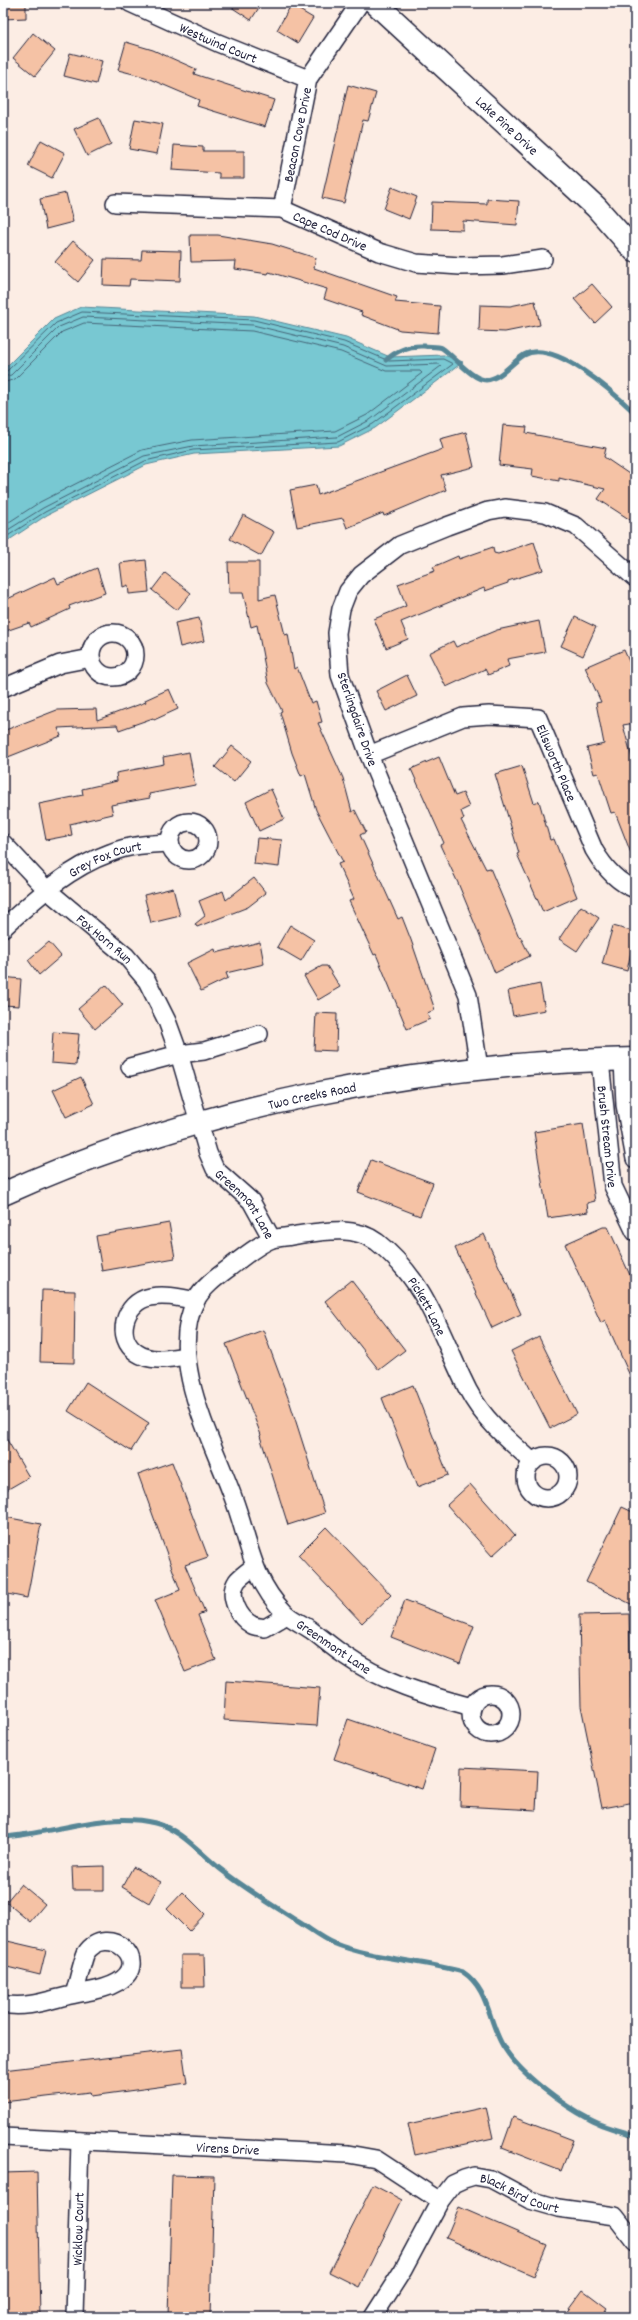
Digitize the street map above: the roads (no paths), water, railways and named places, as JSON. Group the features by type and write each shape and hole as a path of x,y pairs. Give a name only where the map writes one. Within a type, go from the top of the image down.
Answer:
{"street":[{"name":"Westwind Court","path":"130,3 218,43 308,79"},
{"name":"Beacon Cove Drive","path":"282,209 308,79 360,3"},
{"name":"Lake Pine Drive","path":"374,3 596,207 635,251"},
{"name":"Cape Cod Drive","path":"115,204 282,209 379,252 416,263 460,266 503,265 543,259"},
{"name":"Sterlingdaire Drive","path":"479,1068 468,995 369,756 340,675 337,633 341,609 348,591 361,575 400,545 488,511 505,508 524,509 545,513 576,526 635,578"},
{"path":"3,688 60,664 91,658"},
{"name":"Ellsworth Place","path":"369,756 463,717 489,715 538,718 594,850 604,866 616,878 635,889"},
{"name":"Fox Horn Run","path":"3,843 46,890 126,956 147,981 167,1020 179,1054 199,1122"},
{"name":"Grey Fox Court","path":"3,928 46,890 110,852 141,845 170,843"},
{"path":"130,1066 179,1054 204,1051 259,1034"},
{"name":"Two Creeks Road","path":"3,1194 73,1165 199,1122 294,1099 345,1089 479,1068 629,1059"},
{"name":"Brush Stream Drive","path":"629,1059 625,1105 635,1159"},
{"name":"Brush Stream Drive","path":"600,1061 613,1186 635,1232"},
{"name":"Greenmont Lane","path":"199,1122 208,1153 215,1169 251,1201 272,1239 224,1272 207,1286 196,1301 188,1331 186,1356 194,1394 239,1512 254,1566 268,1593 287,1615 309,1628 344,1656 378,1675 434,1697 472,1707"},
{"name":"Pickett Lane","path":"272,1239 340,1230 360,1233 376,1241 403,1267 423,1292 468,1391 480,1410 493,1427 533,1462"},
{"path":"186,1356 165,1360 138,1354 128,1345 124,1333 126,1314 134,1304 149,1297 169,1295 196,1301"},
{"name":"Greenmont Lane","path":"254,1566 236,1582 234,1594 235,1606 242,1616 253,1626 265,1628 287,1615"},
{"path":"3,2004 14,2006 37,2004 74,1994"},
{"name":"Virens Drive","path":"3,2137 364,2156 376,2159 440,2201"},
{"name":"Wicklow Court","path":"75,2317 80,2140"},
{"name":"Black Bird Court","path":"373,2317 403,2270 440,2201 453,2184 474,2176 491,2179 530,2200 558,2208 615,2216 635,2242"}],"water":[{"path":"81,307 254,316 346,338 390,357 444,355 463,362 375,428 339,446 194,454 146,465 47,515 3,544 3,370 54,319"}],"waterway":[{"path":"386,360 394,353 408,347 440,347 469,372 481,379 486,380 497,377 524,355 537,352 551,354 583,370 635,413"},
{"path":"3,1837 41,1832 98,1821 117,1820 136,1820 155,1823 173,1830 238,1882 328,1941 364,1953 463,1972 472,1979 483,1996 498,2036 510,2057 531,2078 542,2088 580,2114 607,2127 635,2135"}]}
